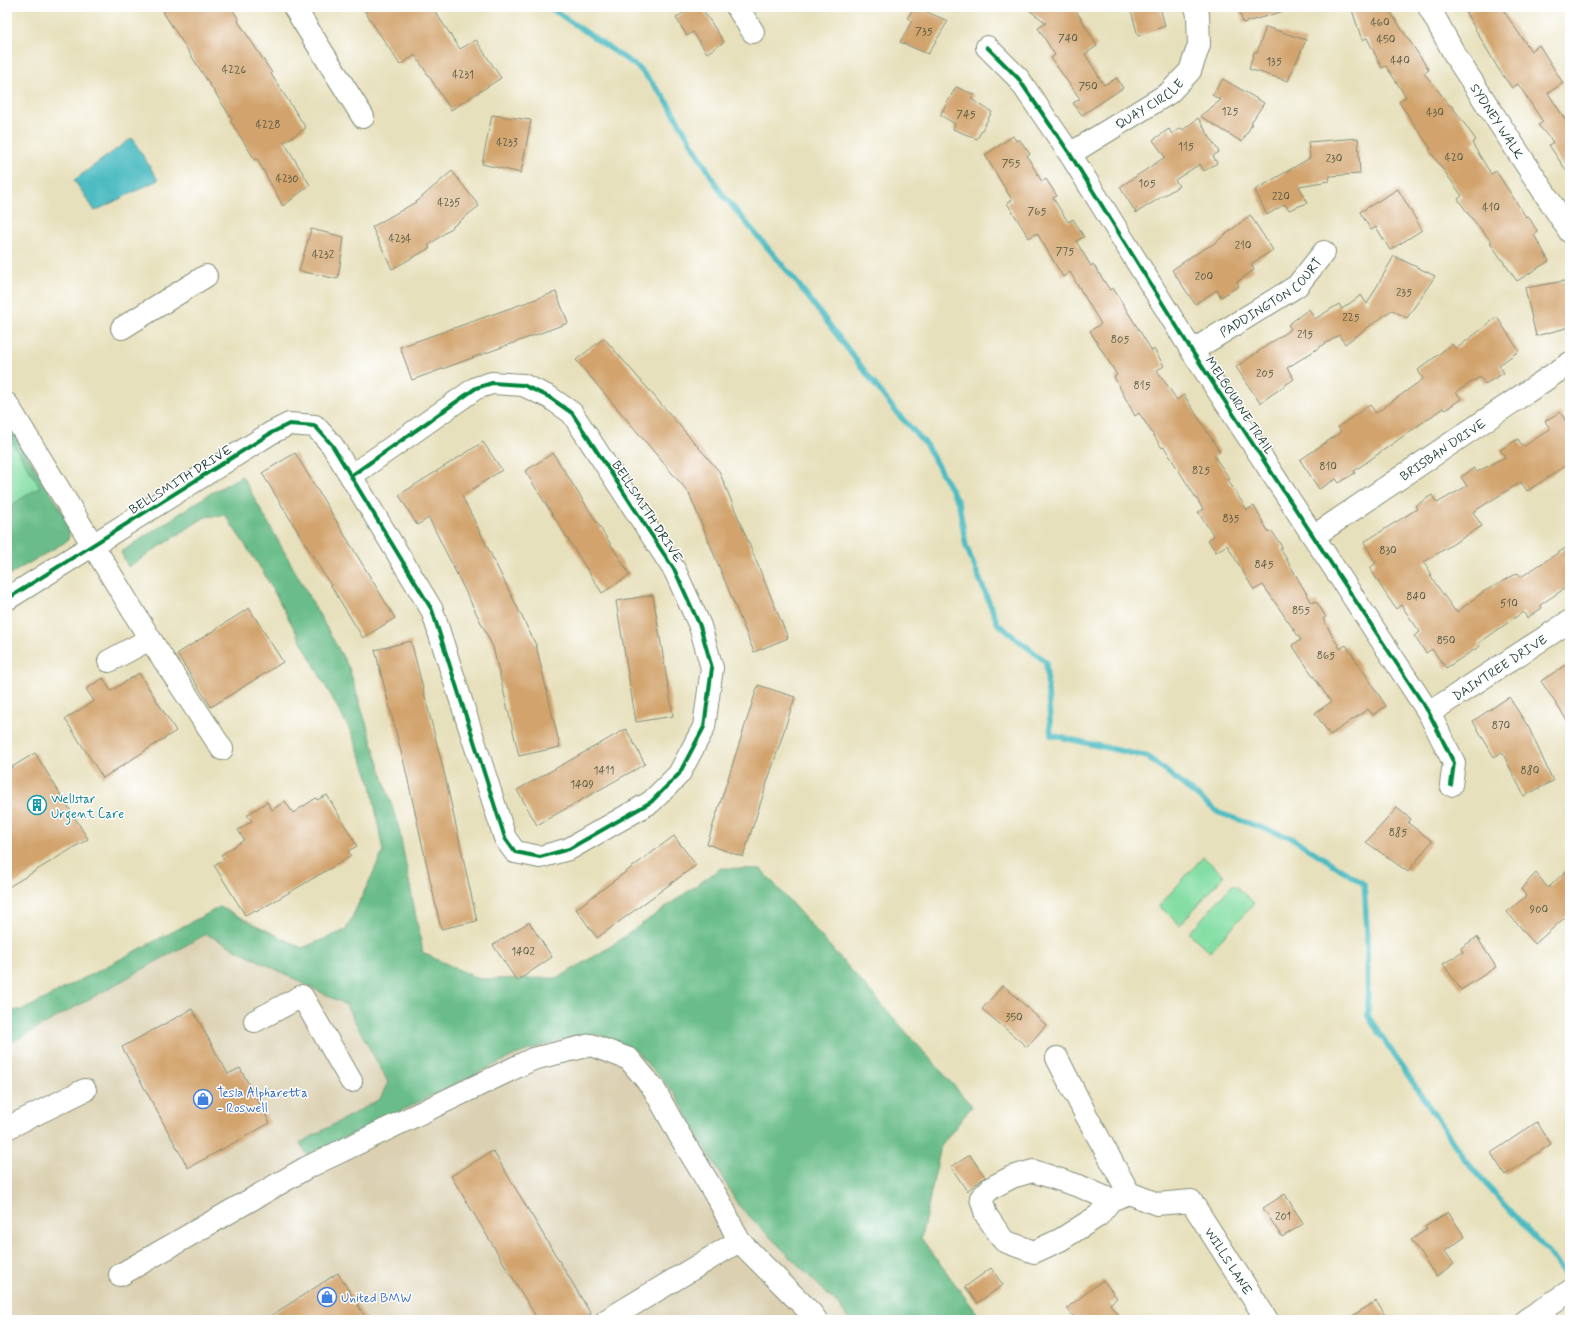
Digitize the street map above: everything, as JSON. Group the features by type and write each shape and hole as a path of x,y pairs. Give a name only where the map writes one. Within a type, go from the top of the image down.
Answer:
{"street":[{"path":"294,7 363,117"},
{"path":"737,7 753,32"},
{"name":"QUAY CIRCLE","path":"1070,154 1169,93 1190,71 1199,45 1198,14 1196,7"},
{"name":"SYDNEY WALK","path":"1429,7 1456,57 1570,232"},
{"name":"MELBOURNE TRAIL","path":"987,47 1018,78 1070,154 1192,351 1429,713 1454,763 1451,785"},
{"name":"PADDINGTON COURT","path":"1192,351 1297,286 1324,252"},
{"path":"122,328 206,276"},
{"name":"BRISBAN DRIVE","path":"1314,536 1570,363"},
{"name":"BELLSMITH DRIVE","path":"7,599 271,433 289,424 315,426 332,445 432,610 505,838 515,852 540,857 569,849 651,802 679,774 704,727 712,668 700,626 675,571 572,413 549,397 523,385 492,383 476,388 351,476"},
{"path":"7,404 92,546 150,639 222,749"},
{"name":"DAINTREE DRIVE","path":"1429,713 1570,621"},
{"path":"109,661 150,639"},
{"path":"255,1021 302,996 351,1081"},
{"path":"120,1276 306,1168 533,1059 591,1044 629,1059 654,1088 680,1136 721,1204 739,1241 811,1313 816,1320"},
{"path":"1057,1058 1086,1115 1120,1196"},
{"path":"7,1128 85,1090"},
{"path":"1033,1171 1079,1186 1120,1196 1098,1216 1060,1240 1034,1252 1004,1241 986,1215 981,1198 991,1188 1012,1177 1033,1171"},
{"name":"WILLS LANE","path":"1120,1196 1157,1204 1191,1201 1267,1320"},
{"path":"607,1320 739,1241"},
{"path":"1526,1320 1570,1291"}],"shaded area":[{"path":"206,934 346,1005 388,1082 380,1099 300,1143 515,1055 567,1038 596,1034 635,1050 675,1094 738,1205 839,1306 849,1320 7,1320 7,1045"}],"green space":[{"path":"7,421 15,435 11,440 40,487 7,508"},
{"path":"15,435 68,521 69,536 67,541 7,576 7,508 40,487 10,439"},
{"path":"242,476 349,668 399,829 423,953 479,979 558,978 608,948 721,868 761,869 972,1106 941,1146 921,1238 982,1320 849,1320 839,1306 738,1205 675,1094 635,1050 596,1034 567,1038 515,1055 308,1156 300,1143 380,1099 388,1082 346,1005 206,934 7,1045 7,1012 25,1009 220,907 302,948 346,930 383,852 371,784 352,734 262,570 225,515 205,517 128,567 121,552 211,493"},
{"path":"1203,857 1224,875 1180,925 1159,906"},
{"path":"1233,884 1254,903 1210,952 1189,933"}],"water":[{"path":"132,138 158,180 95,211 74,180"}],"building":[{"path":"171,7 231,7 239,20 238,21 306,128 284,142 310,185 283,206 257,159 255,160 230,120 232,119 163,12"},
{"path":"362,7 432,7 460,49 476,40 501,78 451,110 415,55 400,65"},
{"path":"679,7 701,7 724,42 707,53 693,32 687,36 676,18 683,13"},
{"path":"915,7 948,21 928,54 900,42 912,21 907,18"},
{"path":"1025,7 1074,7 1097,46 1085,54 1104,85 1117,78 1123,88 1082,115 1073,103 1080,99 1051,58 1055,55 1038,28 1046,23"},
{"path":"1130,7 1160,7 1165,26 1138,36"},
{"path":"1238,7 1284,7 1284,11 1243,23"},
{"path":"1351,7 1387,7 1429,70 1424,73 1450,106 1451,105 1476,140 1472,143 1491,174 1496,171 1526,217 1528,216 1538,232 1534,235 1549,261 1517,281 1490,243 1492,242 1469,215 1458,199 1462,196 1429,150 1431,149 1399,102 1406,97 1386,66 1382,68 1367,38 1362,40"},
{"path":"1476,7 1501,7 1531,51 1539,45 1563,83 1548,93 1570,127 1570,176 1549,145 1553,142 1538,125 1543,122 1518,84 1512,88 1499,70 1466,13"},
{"path":"1266,27 1306,40 1288,81 1249,69 1254,52 1257,52"},
{"path":"1223,79 1264,103 1251,123 1252,124 1242,142 1200,116 1221,100 1212,95"},
{"path":"956,87 975,95 971,99 992,112 977,139 953,129 955,124 940,115"},
{"path":"492,115 531,120 521,173 482,164"},
{"path":"1198,118 1219,152 1213,156 1217,163 1204,171 1200,164 1175,180 1179,186 1136,213 1120,187 1165,157 1153,140 1169,129 1172,134 1181,128 1183,130"},
{"path":"1013,136 1016,141 1019,139 1030,154 1027,156 1042,182 1046,179 1057,196 1053,198 1068,222 1073,219 1084,237 1076,241 1091,266 1093,264 1110,290 1113,288 1152,351 1154,349 1164,366 1157,370 1177,400 1184,395 1220,452 1214,456 1230,479 1228,480 1247,510 1254,506 1269,533 1272,531 1282,547 1280,548 1312,603 1316,601 1326,617 1323,619 1340,649 1346,645 1386,706 1373,715 1368,709 1330,735 1315,713 1331,702 1292,645 1301,640 1263,585 1254,590 1227,545 1216,552 1208,540 1214,536 1198,512 1203,509 1164,447 1162,448 1139,413 1135,416 1114,377 1117,375 1090,331 1101,324 1070,272 1063,277 1037,233 1029,238 1007,203 1012,200 985,155"},
{"path":"1358,138 1360,174 1330,176 1329,181 1299,186 1307,203 1289,210 1285,204 1267,215 1255,190 1310,158 1308,142"},
{"path":"452,171 479,206 428,246 430,248 392,269 372,227 416,202"},
{"path":"1398,189 1422,230 1390,250 1376,227 1371,230 1360,212"},
{"path":"1250,215 1273,250 1251,264 1254,270 1237,282 1239,286 1221,297 1217,290 1195,304 1172,270 1192,256 1215,243"},
{"path":"311,229 344,237 338,279 299,271"},
{"path":"1394,256 1435,276 1407,318 1392,310 1345,344 1339,335 1287,368 1294,379 1260,403 1236,367 1291,329 1288,325 1309,309 1315,319 1339,304 1342,309 1361,295 1367,304"},
{"path":"1570,280 1570,299 1567,299 1570,327 1536,336 1525,288"},
{"path":"556,292 568,323 412,380 400,347"},
{"path":"1497,317 1519,351 1499,365 1504,373 1485,384 1480,377 1456,392 1461,399 1445,410 1443,408 1354,471 1355,473 1339,483 1336,479 1319,489 1300,460 1341,432 1338,427 1370,405 1376,413 1423,379 1418,370 1452,344 1456,349"},
{"path":"604,338 719,471 788,638 754,652 689,493 576,360"},
{"path":"1560,412 1570,427 1570,463 1527,491 1521,482 1473,512 1482,526 1424,562 1432,575 1430,576 1457,612 1483,592 1518,573 1521,577 1570,545 1570,585 1540,605 1542,608 1527,618 1523,612 1479,643 1480,646 1446,668 1432,649 1426,653 1414,636 1420,632 1401,605 1396,609 1382,588 1370,568 1376,563 1364,542 1417,509 1415,506 1432,495 1437,503 1467,486 1461,477 1474,468 1477,472 1505,457 1500,450 1518,439 1523,447 1550,429 1545,421"},
{"path":"483,442 502,470 462,496 536,645 560,747 519,756 493,647 429,518 417,525 399,495"},
{"path":"295,453 395,618 363,638 262,473"},
{"path":"553,453 630,575 602,593 525,471"},
{"path":"653,595 673,716 636,722 616,601"},
{"path":"249,608 283,662 211,707 177,654"},
{"path":"411,641 445,776 477,921 441,929 405,767 375,650"},
{"path":"1570,662 1570,725 1541,681"},
{"path":"139,673 176,731 103,778 65,719 94,701 86,689 103,678 111,691"},
{"path":"758,685 795,697 743,857 707,844"},
{"path":"1509,697 1529,728 1553,781 1524,796 1502,752 1494,757 1473,721"},
{"path":"626,729 645,764 537,825 517,790"},
{"name":"Wellstar Urgent Care","path":"35,753 88,839 7,888 7,770"},
{"path":"327,795 357,846 348,851 351,856 256,912 255,910 245,915 214,865 224,859 221,855 244,840 238,830 252,821 247,815 267,802 272,810 285,801 293,813 316,798 317,800"},
{"path":"1397,808 1411,819 1408,823 1432,841 1408,872 1366,842"},
{"path":"674,836 696,865 597,938 576,909"},
{"path":"1570,867 1570,913 1535,944 1507,912 1526,896 1521,889 1536,873 1548,888"},
{"path":"529,922 552,957 517,981 493,945"},
{"path":"1477,937 1496,967 1461,990 1443,964 1463,952 1461,948"},
{"path":"1003,985 1046,1025 1027,1047 982,1009"},
{"name":"Tesla Alpharetta - Roswell","path":"192,1009 228,1074 240,1068 270,1123 188,1168 122,1047"},
{"path":"1537,1122 1551,1144 1505,1175 1491,1153"},
{"path":"493,1151 591,1314 581,1320 538,1320 451,1176"},
{"path":"970,1155 985,1177 967,1191 951,1167"},
{"path":"1285,1194 1303,1224 1282,1237 1263,1208"},
{"path":"1448,1212 1465,1237 1445,1251 1454,1264 1436,1276 1411,1240 1427,1229 1425,1227"},
{"path":"991,1268 1003,1285 977,1303 965,1287"},
{"name":"United BMW","path":"338,1273 367,1320 264,1320"},
{"path":"1103,1280 1117,1298 1110,1304 1122,1320 1076,1320 1067,1308"},
{"path":"1376,1301 1388,1320 1346,1320"}],"waterway":[{"path":"549,7 639,68 664,97 722,194 795,280 896,412 925,443 959,504 966,546 998,624 1046,662 1051,735 1148,757 1219,813 1292,838 1364,884 1367,929 1368,1016 1465,1160 1548,1252 1565,1276"}],"cycle path":[{"path":"987,47 1018,78 1070,154 1192,351 1429,713 1454,763 1451,785"},
{"path":"7,599 271,433 289,424 315,426 332,445 432,610 505,838 515,852 540,857 569,849 651,802 679,774 704,727 712,668 700,626 675,571 572,413 549,397 523,385 492,383 476,388 351,476"}],"place":[{"name":"Wellstar Urgent Care","path":"37,805"},
{"name":"Tesla Alpharetta - Roswell","path":"203,1099"},
{"name":"United BMW","path":"327,1297"}]}
